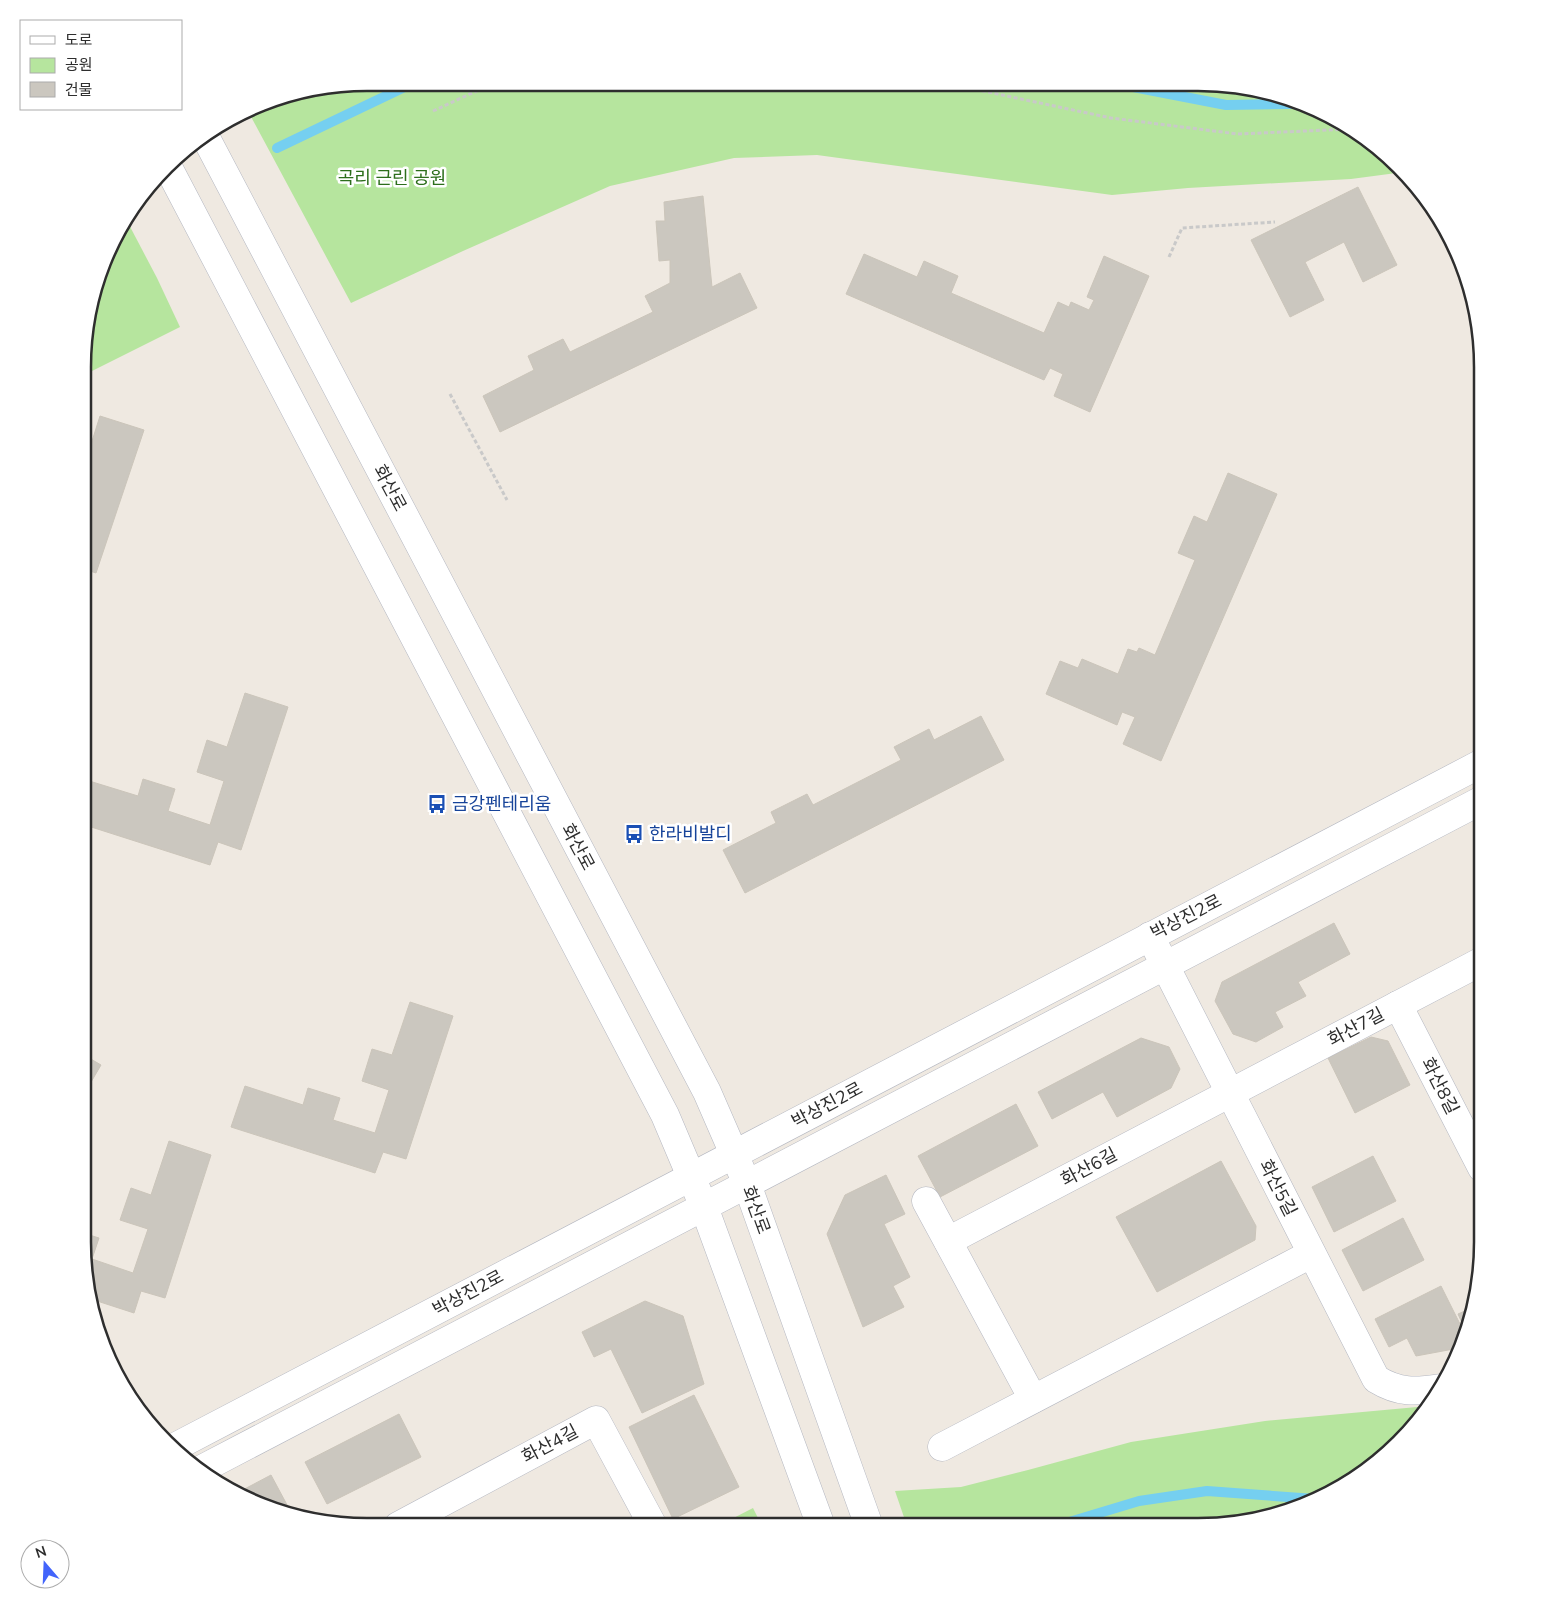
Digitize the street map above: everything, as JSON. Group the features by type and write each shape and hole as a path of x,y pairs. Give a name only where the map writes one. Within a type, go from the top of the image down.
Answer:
{"street":[{"name":"화산로","path":"208,142 703,1084 747,1184 866,1518"},
{"path":"171,173 661,1106 704,1207 818,1518"},
{"name":"박상진2로","path":"180,1444 1474,766"},
{"name":"박상진2로","path":"207,1466 1474,804"},
{"name":"화산5길","path":"1150,936 1376,1380 1390,1387 1406,1391 1431,1389"},
{"name":"화산7길","path":"1230,1093 1474,965"},
{"name":"화산8길","path":"1398,1005 1474,1152"},
{"name":"화산6길","path":"948,1241 1230,1093"},
{"path":"926,1201 1033,1399"},
{"path":"942,1447 1311,1254"},
{"name":"화산4길","path":"413,1518 596,1420 649,1518"}],"path":[{"path":"433,111 477,91"},
{"path":"983,91 1111,118 1238,134 1337,129"},
{"path":"1169,257 1182,228 1275,222"},
{"path":"450,394 507,500"}],"green space":[{"name":"곡리 근린 공원","path":"368,91 1197,91 1251,97 1303,112 1336,128 1366,148 1394,173 1351,179 1188,188 1112,195 817,155 734,158 610,186 351,303 251,117 296,101 332,94"},
{"path":"130,227 157,278 180,327 91,372 94,332 101,296 112,262"},
{"path":"1419,1407 1380,1449 1366,1461 1335,1481 1286,1503 1233,1515 1197,1518 904,1518 895,1491 961,1487 1131,1442 1265,1421"},
{"path":"753,1508 758,1518 734,1518"}],"building":[{"path":"1358,187 1397,265 1363,282 1344,242 1305,262 1324,300 1290,317 1251,240"},
{"path":"703,196 712,287 740,273 757,308 500,432 483,396 534,370 528,356 563,339 570,352 653,312 645,296 670,283 670,260 659,261 656,221 665,221 664,202"},
{"path":"864,254 917,277 924,261 958,276 951,293 1044,333 1058,302 1069,307 1071,302 1089,310 1094,300 1087,297 1104,256 1149,276 1090,412 1054,396 1063,374 1050,368 1044,380 846,294"},
{"path":"100,416 144,430 96,573 91,571 91,444"},
{"path":"1228,473 1277,494 1161,761 1123,744 1135,717 1122,712 1117,725 1046,694 1060,661 1078,668 1082,659 1118,674 1128,649 1137,652 1139,648 1155,655 1195,560 1178,553 1194,516 1207,522"},
{"path":"245,693 288,707 241,850 218,842 210,865 91,827 91,782 138,796 143,779 175,789 168,811 210,825 224,781 197,772 207,740 227,747"},
{"path":"981,716 1004,760 745,893 723,850 776,823 771,812 807,794 813,805 901,760 894,747 929,729 934,740"},
{"path":"1334,923 1350,954 1298,982 1306,996 1275,1012 1283,1027 1256,1042 1233,1034 1215,1001 1222,982"},
{"path":"410,1002 453,1016 406,1159 383,1152 375,1173 231,1127 245,1086 303,1105 308,1088 340,1098 333,1120 375,1133 389,1090 362,1081 372,1049 392,1055"},
{"path":"1371,1037 1388,1041 1410,1085 1355,1113 1328,1058"},
{"path":"1141,1038 1169,1047 1180,1069 1171,1088 1117,1117 1103,1092 1052,1119 1038,1092"},
{"path":"91,1059 101,1065 91,1082"},
{"path":"1016,1104 1038,1146 940,1197 918,1156"},
{"path":"169,1141 211,1155 165,1298 141,1291 134,1313 98,1301 92,1259 133,1273 148,1229 120,1220 131,1188 151,1195"},
{"path":"1373,1156 1396,1201 1334,1232 1312,1187"},
{"path":"1221,1161 1256,1226 1255,1240 1157,1292 1116,1217"},
{"path":"886,1175 905,1214 884,1224 910,1277 893,1286 904,1307 863,1327 827,1234 845,1195"},
{"path":"1403,1218 1424,1260 1363,1291 1342,1250"},
{"path":"91,1236 99,1238 92,1259"},
{"path":"1441,1286 1460,1325 1452,1349 1416,1356 1407,1338 1389,1347 1375,1319"},
{"path":"645,1301 683,1316 704,1384 642,1413 611,1349 594,1357 582,1332"},
{"path":"1464,1311 1461,1322 1458,1314"},
{"path":"694,1395 739,1487 673,1518 629,1427"},
{"path":"399,1414 421,1457 327,1504 305,1462"},
{"path":"271,1475 287,1505 262,1497 245,1489"}],"waterway":[{"path":"277,148 396,91"},
{"path":"1154,91 1226,105 1280,104"},
{"path":"1083,1518 1139,1501 1207,1491 1300,1498"}],"place":[{"name":"금강펜테리움","path":"437,804"},
{"name":"한라비발디","path":"634,834"}]}
